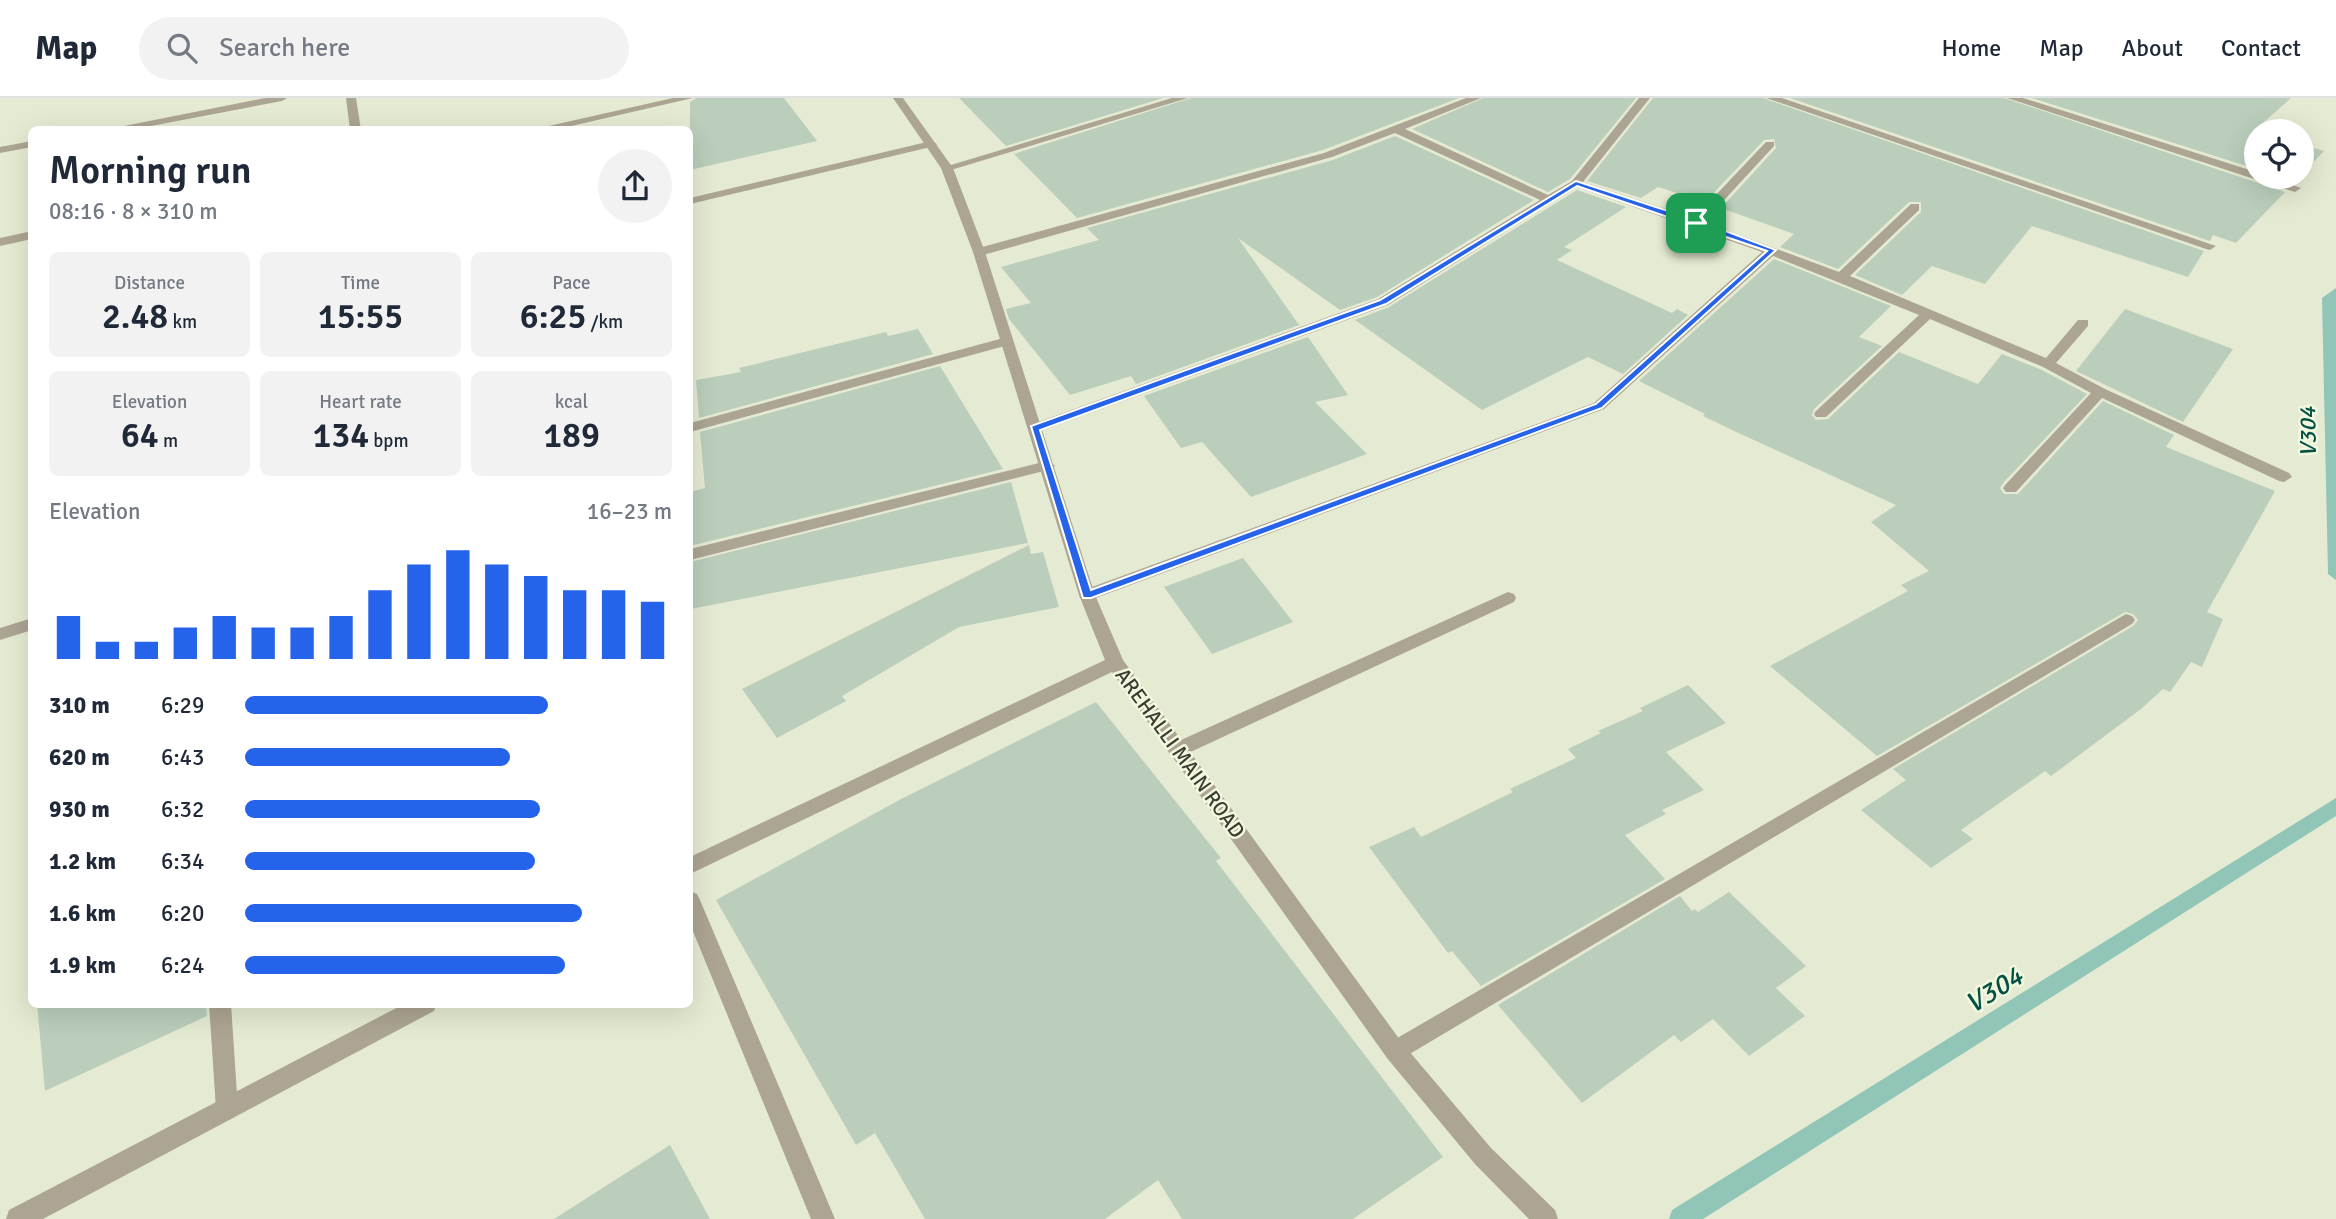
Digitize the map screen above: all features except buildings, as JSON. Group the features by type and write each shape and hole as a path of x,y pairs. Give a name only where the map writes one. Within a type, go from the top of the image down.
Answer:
{"street":[{"path":"132,126 282,98"},
{"path":"351,98 355,126"},
{"path":"555,126 688,98"},
{"name":"AREHALLI MAIN ROAD","path":"898,98 947,168 979,253 1087,595 1115,663 1395,1051 1483,1156 1546,1219"},
{"path":"947,168 1184,98"},
{"path":"979,253 1328,155 1476,98"},
{"path":"1035,428 1383,302 1576,183 1645,98"},
{"path":"1771,98 2210,246"},
{"path":"2012,98 2244,172"},
{"path":"1396,129 1549,200"},
{"path":"693,200 931,144"},
{"path":"1696,223 1770,144"},
{"path":"0,149 28,145"},
{"path":"1576,183 1696,223 1841,277 2048,364 2100,392 2284,477"},
{"path":"1841,277 1915,207"},
{"path":"0,242 28,236"},
{"path":"1087,595 1599,406 1772,250"},
{"path":"1821,415 1927,315"},
{"path":"2048,364 2083,323"},
{"path":"693,427 1007,341"},
{"path":"2011,488 2100,392"},
{"path":"693,554 1047,466"},
{"path":"1177,750 1508,598"},
{"path":"1395,1051 2126,620"},
{"path":"0,634 28,625"},
{"path":"693,865 1115,663"},
{"path":"693,907 822,1219"},
{"path":"220,1008 227,1109"},
{"path":"18,1219 418,1008"}],"waterway":[{"name":"V304","path":"2336,292 2329,298 2336,574"},
{"name":"V304","path":"1681,1219 2336,806"}],"route":[{"path":"1576,183 1696,223 1772,250 1599,406 1087,595 1035,428 1383,302 1576,183"}]}
